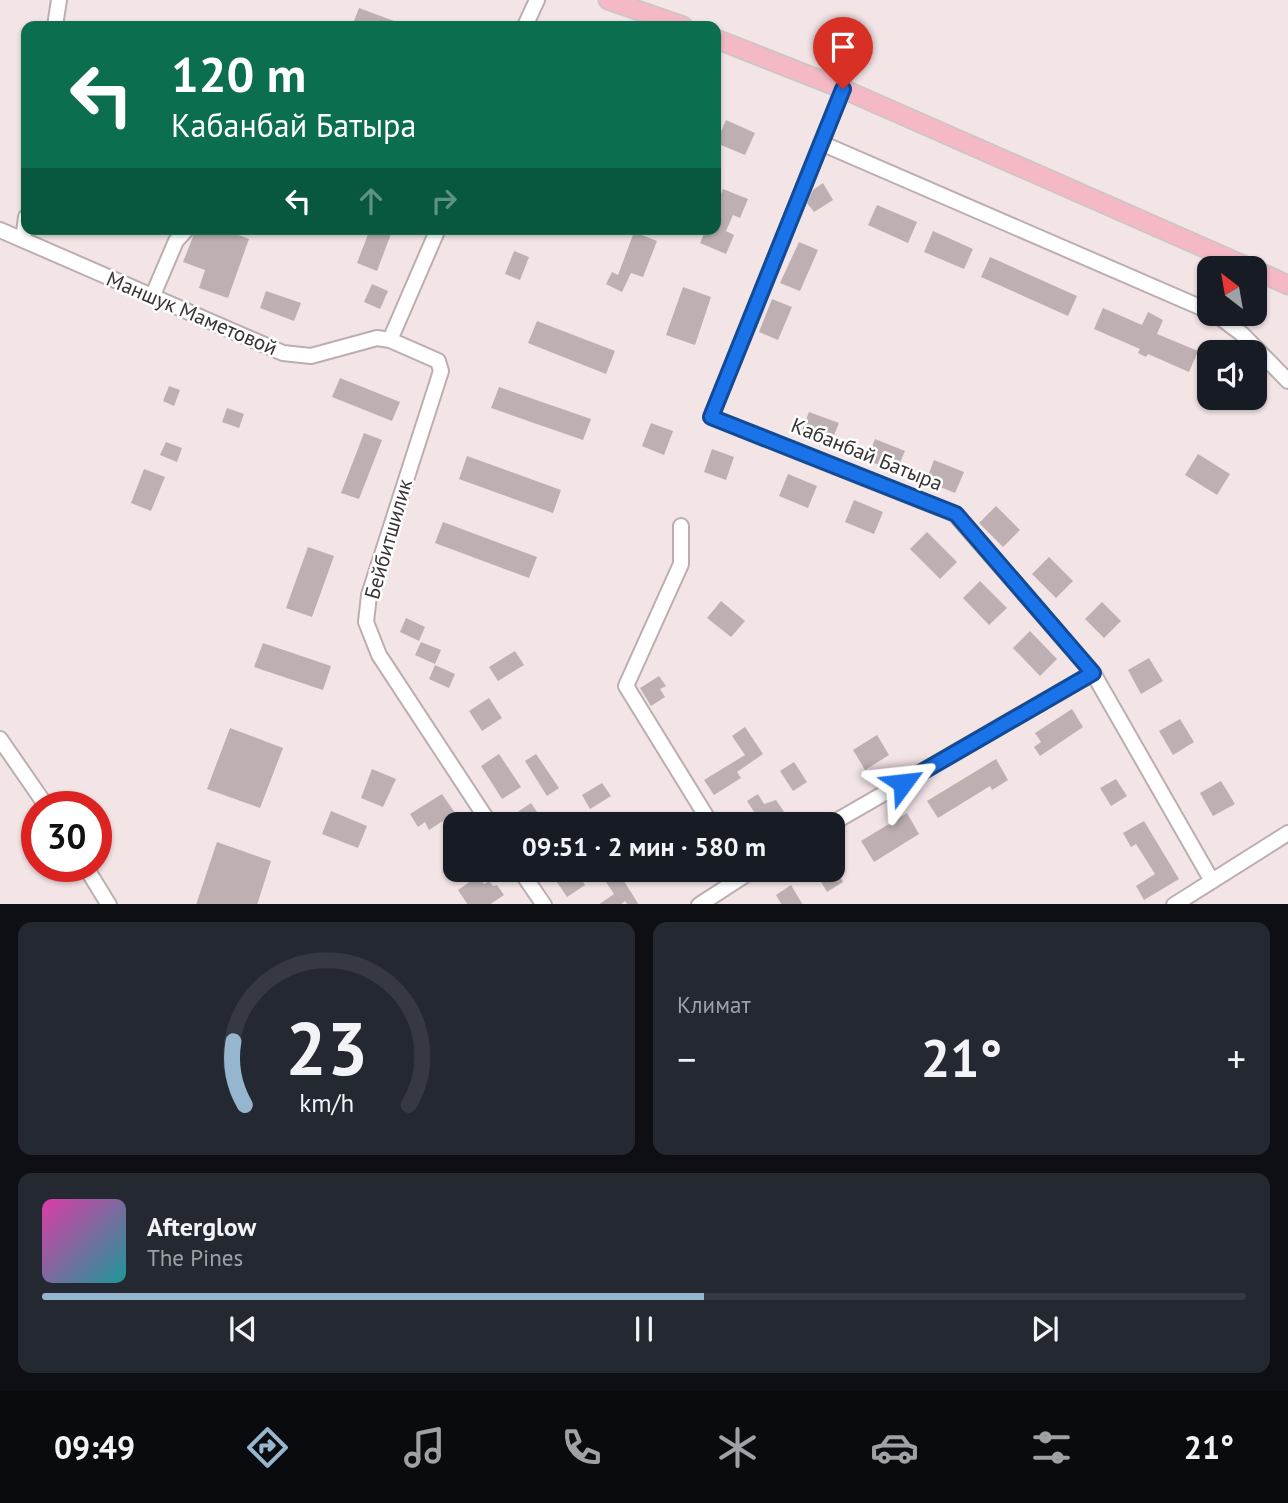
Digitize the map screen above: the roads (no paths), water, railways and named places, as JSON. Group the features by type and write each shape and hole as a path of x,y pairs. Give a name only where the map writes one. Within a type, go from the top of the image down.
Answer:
{"main road":[{"path":"608,0 668,21"},
{"path":"721,41 843,89 1223,256"}],"street":[{"path":"56,21 59,0"},
{"path":"527,21 537,0"},
{"name":"Кабанбай Батыра","path":"843,89 711,417 956,514 1093,673 1212,881"},
{"path":"821,142 1197,305"},
{"name":"Маншук Маметовой","path":"0,230 283,354 311,356 377,338 390,340"},
{"path":"23,240 24,235"},
{"path":"153,295 174,235"},
{"path":"390,340 435,235"},
{"path":"1231,326 1277,366 1288,381"},
{"name":"Бейбитшилик","path":"390,340 431,355 438,361 441,371 369,595 366,622 379,655 481,812"},
{"path":"681,526 681,564 626,686 704,812"},
{"path":"845,816 1093,673"},
{"path":"0,739 36,791"},
{"path":"1176,904 1288,833"},
{"path":"95,882 108,904"},
{"path":"528,882 543,904"},
{"path":"700,904 731,882"}]}
